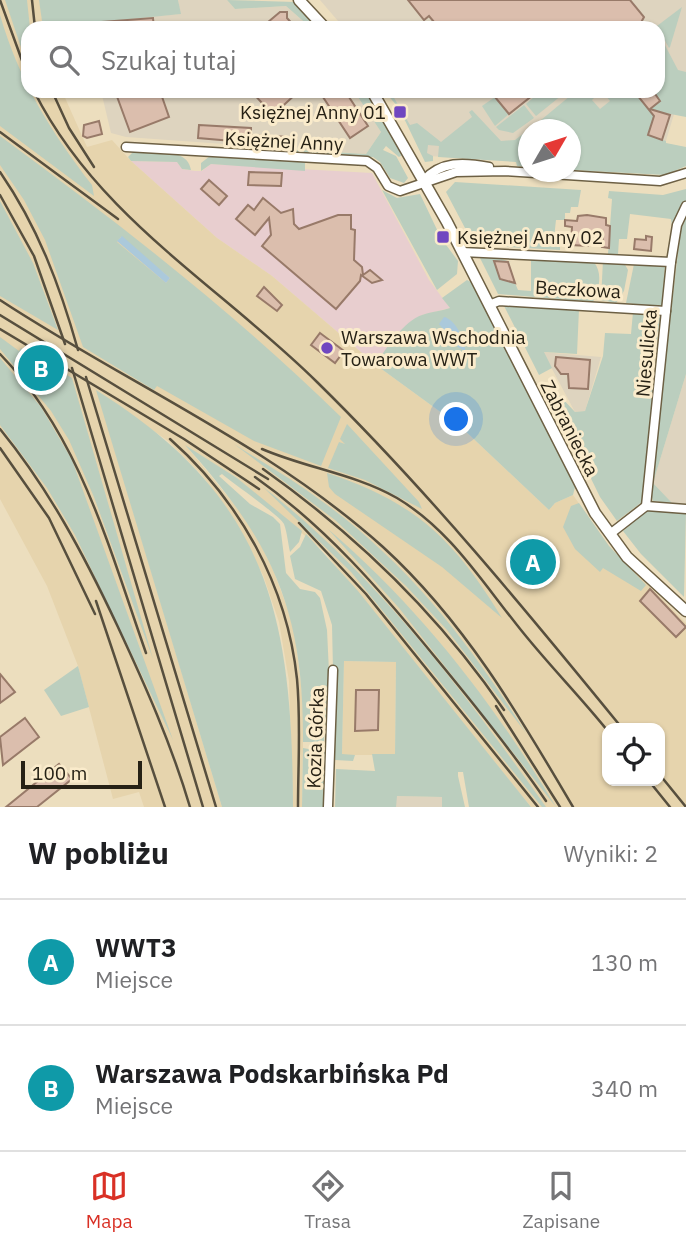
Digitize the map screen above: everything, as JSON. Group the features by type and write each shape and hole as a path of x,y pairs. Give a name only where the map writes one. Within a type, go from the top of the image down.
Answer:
{"main road":[{"path":"299,0 318,21"},
{"name":"Zabraniecka","path":"376,98 463,252 582,490 627,557 686,611"}],"street":[{"name":"Księżnej Anny","path":"126,147 367,161 377,167 388,186 400,191 424,180 433,170 448,164 481,165 505,171 660,181 685,174"},
{"name":"Niesulicka","path":"646,506 671,262 680,216 686,206"},
{"path":"463,252 671,262"},
{"name":"Beczkowa","path":"489,305 499,301 666,311"},
{"path":"610,534 646,506 686,509"},
{"name":"Kozia Górka","path":"328,807 333,670"}],"shaded area":[{"path":"0,0 90,0 91,21 21,21 21,98 65,98 87,147 112,140 131,161 217,238 272,276 376,365 461,427 549,510 555,503 573,495 609,546 686,623 686,807 531,807 324,552 237,478 187,447 252,526 274,572 294,626 303,702 303,748 302,807 293,807 289,681 279,622 263,575 230,513 201,474 168,441 97,391 222,807 144,807 139,792 113,799 78,666 47,586 0,499"},
{"path":"178,0 227,0 235,9 286,6 303,21 100,21 180,14"},
{"path":"320,0 686,0 686,74 657,171 581,135 581,119 518,119 518,161 429,156 422,150 393,98 665,98 665,21 338,21"},
{"path":"103,98 359,98 381,132 366,154 126,137 111,133"},
{"path":"131,161 177,162 182,169 195,171 202,171 211,164 372,173 429,280 450,308 422,315 396,336 376,365 272,276 217,238"},
{"path":"543,352 601,357 585,411 575,412"},
{"path":"686,374 686,504 672,503 653,483"},
{"path":"344,661 396,662 395,755 342,755"},
{"path":"396,796 442,797 442,807 396,807"}],"green space":[{"path":"5,0 27,0 29,21 21,21 21,47"},
{"path":"39,0 178,0 181,14 112,21 42,21"},
{"path":"227,0 295,2 313,21 303,21 286,6 235,9"},
{"path":"682,7 669,48 665,41 664,21"},
{"path":"0,15 21,72 21,98 34,98 49,125 92,185 94,196 0,126"},
{"path":"665,45 678,70 686,72 686,117 655,111 648,135 666,143 686,147 686,166 665,175 581,171 581,119 542,119 568,98 594,98 592,100 600,109 610,101 608,98 665,98"},
{"path":"359,98 370,98 402,155 399,157 386,146 383,150 396,156 408,178 404,183 390,178 380,162 373,157 288,153 284,149 366,154 381,132"},
{"path":"390,98 394,98 410,125 417,123 441,142 472,117 469,112 472,110 501,141 518,138 518,166 516,162 438,157 439,146 428,145 427,153 433,156 433,161 425,162 399,108"},
{"path":"496,98 509,114 495,126 482,106"},
{"path":"533,98 558,98 536,116 526,104"},
{"path":"524,105 534,118 518,119 518,129 513,133 496,127"},
{"path":"0,136 176,270 301,379 341,417 321,466 254,441 157,386 154,390 83,347 45,240 24,200 0,165","holes":["121,237 170,278 166,283 117,242"]},
{"path":"133,152 176,154 188,162 191,170 182,169 177,162 131,161 128,157"},
{"path":"210,156 305,162 305,171 211,164 201,171 201,163"},
{"path":"455,182 581,190 578,207 571,207 570,213 565,213 565,220 556,220 554,238 560,240 560,250 474,245 446,192"},
{"path":"686,189 686,202 677,213 672,226 671,219 630,214 627,239 619,239 618,254 608,254 612,199 608,198 609,191 663,195"},
{"path":"382,190 397,198 420,194 441,238 458,261 457,274 437,290"},
{"path":"0,201 33,263 58,330 0,296"},
{"path":"686,216 686,374 653,483 672,503 653,501 650,491 681,227"},
{"path":"487,254 511,262 494,261 500,279 515,283 518,290 531,291 531,260 523,260 522,256 594,262 599,277 593,302 498,294 480,258"},
{"path":"603,260 623,261 628,270 624,291 616,303 601,300"},
{"path":"634,264 665,265 662,307 626,303"},
{"path":"467,280 473,283 575,487 573,495 555,503 549,510 461,427 376,365 402,329 415,318 450,308 442,298"},
{"path":"503,304 579,309 577,354 544,352 552,368 539,375"},
{"path":"633,312 661,313 650,389 656,389 649,431 653,432 642,502 617,521 600,497 552,399 559,395 575,412 585,411 603,356 605,333 631,334"},
{"path":"0,337 19,351 21,348 31,354 29,364 20,352 32,370 46,378 51,369 40,363 42,360 72,378 153,659 94,497 69,440 51,411 0,349"},
{"path":"0,358 41,407 72,460 173,740 75,535 47,488 0,425"},
{"path":"96,390 154,431 200,474 234,519 259,567 276,619 286,676 293,807 222,807"},
{"path":"347,424 419,502 422,509 365,480 328,468 339,442 345,444 340,439"},
{"path":"234,444 312,494 354,526 411,579 483,668 526,733 447,630 406,586 335,520"},
{"path":"185,445 237,478 302,531 299,542 290,552 284,524 222,474 219,476 250,504 280,524 286,573 300,589 315,592 320,598 327,630 329,672 324,742 303,742 302,695 297,654 289,616 277,580 241,514"},
{"path":"327,473 385,497 430,527 467,566 502,618 442,567 335,494 329,487"},
{"path":"263,487 304,520 343,557 416,636 546,807 542,807 351,572"},
{"path":"579,503 609,546 646,585 641,591 603,568 600,572 575,549 563,527 571,506"},
{"path":"657,508 686,511 684,597 641,554 623,531 645,512"},
{"path":"328,529 394,591 453,659 507,731 556,807 399,608"},
{"path":"306,534 358,591 531,807 469,807 463,772 458,772 465,807 442,807 442,797 397,796 396,807 335,807 336,769 375,771 372,754 395,754 396,662 344,661 342,754 355,755 353,761 335,760 332,625 321,591 295,579 290,556 300,547"},
{"path":"78,666 89,707 61,716 44,690"},
{"path":"303,748 325,752 323,807 302,807"}],"water":[{"path":"122,236 170,278 166,283 117,241"},
{"path":"444,317 459,331 465,351 458,347 439,324"}],"building":[{"path":"408,0 630,0 644,17 642,21 433,21 429,16 424,20"},
{"path":"280,12 287,12 290,21 269,21"},
{"path":"153,18 153,21 115,21"},
{"path":"118,98 162,98 169,117 130,132"},
{"path":"257,98 291,98 273,115"},
{"path":"324,98 350,98 368,126 350,138"},
{"path":"496,98 529,98 509,114"},
{"path":"639,98 658,98 660,101 650,109 670,115 662,140 648,135 654,116"},
{"path":"99,121 102,134 87,138 83,136 84,125"},
{"path":"199,125 251,128 251,135 290,137 289,146 198,138"},
{"path":"249,172 282,173 281,186 248,185"},
{"path":"209,180 227,196 219,205 201,189"},
{"path":"263,198 281,213 293,209 294,224 299,229 338,215 351,215 351,229 355,230 354,260 362,267 363,275 370,270 382,280 372,283 361,275 360,281 336,309 262,246 271,235 269,218 255,235 236,219 248,205 254,210"},
{"path":"578,216 606,218 606,225 610,226 609,248 602,247 603,237 588,236 588,246 571,245 572,227 565,226 565,220 577,221"},
{"path":"646,236 652,237 651,251 634,249 635,239 646,240"},
{"path":"494,261 508,262 515,283 500,279"},
{"path":"264,287 282,305 277,311 257,296"},
{"name":"Warszawa Wschodnia Towarowa WWT","path":"320,333 344,351 335,363 311,345"},
{"path":"34,357 51,370 46,378 33,370 35,367 30,364"},
{"path":"556,357 590,360 588,389 569,388 568,374 561,374 555,366"},
{"path":"650,589 686,627 676,637 640,601"},
{"path":"0,674 15,692 0,703"},
{"path":"356,690 379,690 378,730 355,731"},
{"path":"25,718 39,737 3,765 0,737"},
{"path":"59,764 72,779 37,807 6,807"}],"railway":[{"path":"0,0 21,58"},
{"path":"32,0 34,21"},
{"path":"38,98 60,136 91,176 163,248 280,347 358,423 474,551 618,723"},
{"path":"55,98 69,128 94,167"},
{"path":"0,132 118,219"},
{"path":"0,172 37,236 64,303 78,350"},
{"path":"0,195 34,256 65,344"},
{"path":"0,300 245,446 293,477 383,547 412,576 464,637 532,737 573,807"},
{"path":"0,315 268,479"},
{"path":"0,329 184,439 259,489"},
{"path":"0,354 28,386 72,457 105,534 146,653"},
{"path":"72,368 203,807"},
{"path":"86,377 216,807"},
{"path":"0,429 50,499 92,573 157,714 190,807"},
{"path":"170,439 218,489 238,517 271,578 283,611 292,644 297,679 298,807"},
{"path":"0,448 49,518 95,614"},
{"path":"262,449 364,483 416,510 463,556 528,638 602,724"},
{"path":"263,469 331,521 394,579 452,642 504,710"},
{"path":"255,477 305,517 373,584 478,710 546,801"},
{"path":"299,523 366,594 538,807"},
{"path":"96,601 165,807"},
{"path":"496,706 560,807"},
{"path":"665,781 686,807"},
{"path":"653,786 670,807"}],"place":[{"name":"Księżnej Anny 01","path":"400,112"},
{"name":"Księżnej Anny 02","path":"443,237"},
{"name":"Warszawa Wschodnia Towarowa WWT","path":"327,348"},
{"name":"Warszawa Podskarbińska Pd","path":"41,368"},
{"name":"WWT3","path":"533,562"}]}
